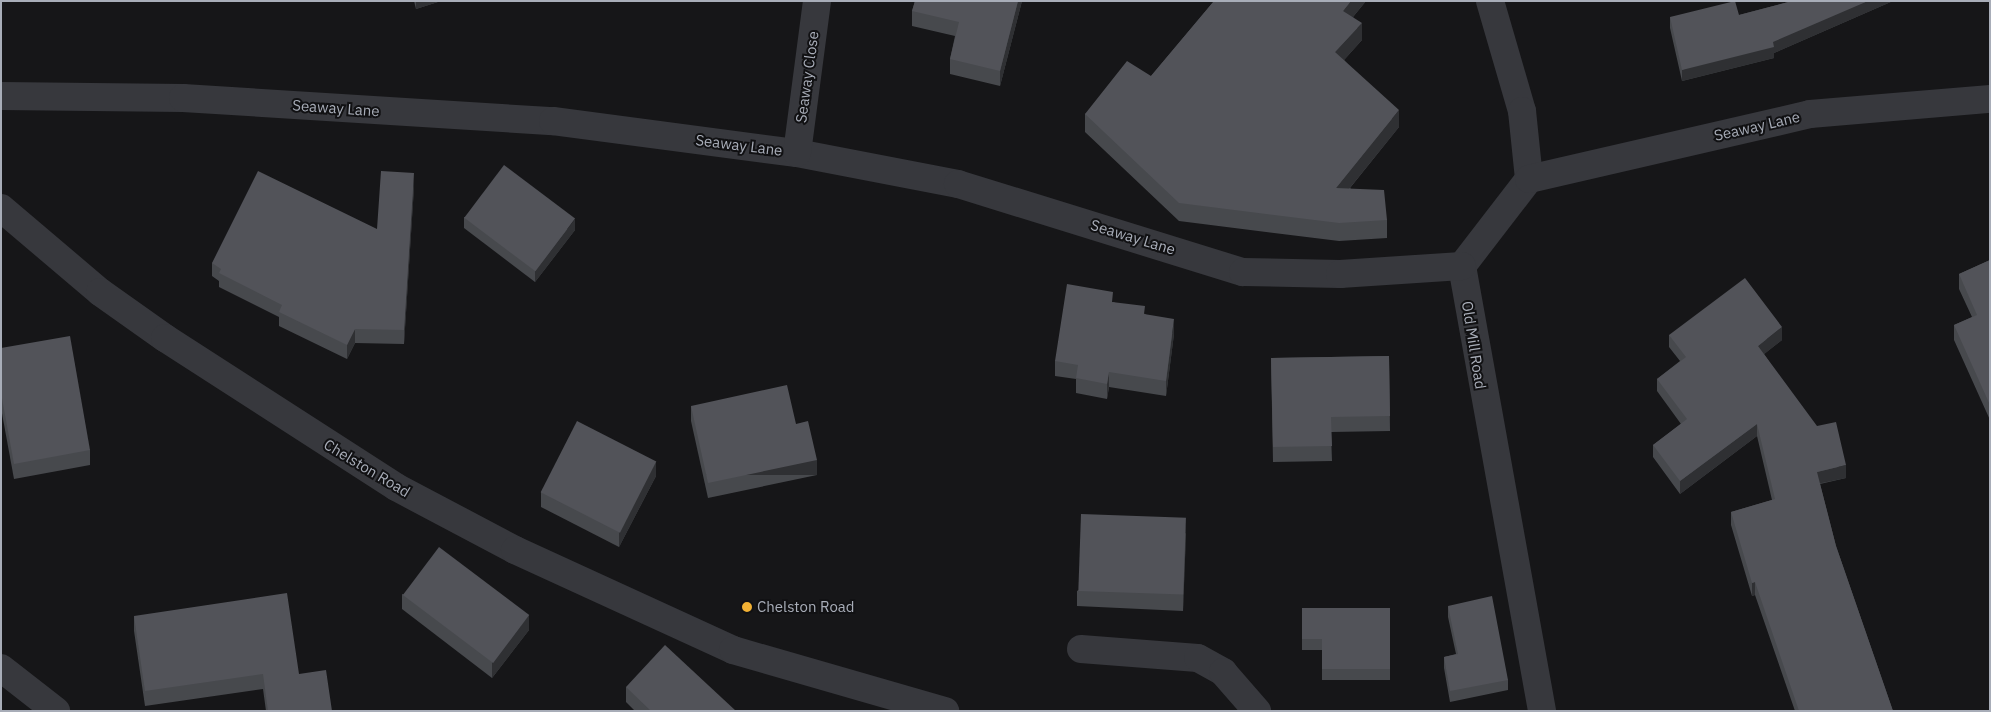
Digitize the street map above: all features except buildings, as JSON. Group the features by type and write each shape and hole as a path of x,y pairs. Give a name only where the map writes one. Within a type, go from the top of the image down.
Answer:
{"street":[{"name":"Seaway Close","path":"797,153 817,1"},
{"path":"1462,266 1529,179 1522,111 1490,1"},
{"name":"Seaway Lane","path":"1,96 183,98 553,121 797,153 958,184 1243,272 1340,274 1462,266"},
{"name":"Seaway Lane","path":"1529,179 1810,114 1990,99"},
{"name":"Chelston Road","path":"1,208 100,292 165,338 396,487 515,550 733,650 945,711"},
{"name":"Old Mill Road","path":"1462,266 1542,711"},
{"path":"1081,649 1198,658 1223,672 1257,711"},
{"path":"1,668 56,711"}],"place":[{"name":"Chelston Road","path":"747,607"}]}
